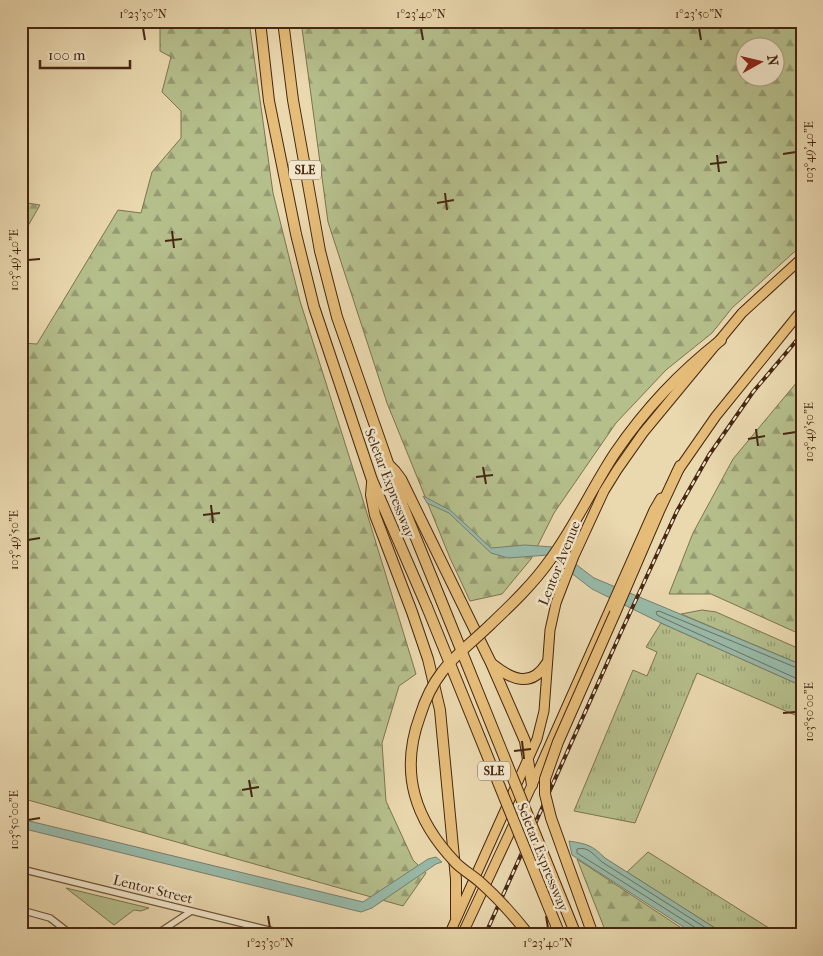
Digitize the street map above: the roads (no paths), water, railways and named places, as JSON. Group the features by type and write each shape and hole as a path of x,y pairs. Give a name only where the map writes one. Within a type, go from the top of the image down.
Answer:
{"highway":[{"name":"Seletar Expressway","path":"260,21 269,101 296,234 314,307 372,480 427,607 560,935"},
{"name":"Seletar Expressway","path":"283,21 293,100 320,251 337,317 402,506 576,935"},
{"path":"529,935 512,914 486,888 456,863 435,836 421,813 415,800 410,760 416,728 426,699 443,670 508,608 540,574 562,543 616,453 656,400 695,360 721,340"},
{"path":"387,464 399,476 492,663 525,741 532,785"},
{"path":"593,935 551,818 545,794 544,779 625,583 680,466"},
{"path":"372,480 371,495 375,514 416,622 428,659 440,710 456,879 456,917"},
{"path":"492,663 513,678 526,679 537,675 547,663"}],"main road":[{"name":"Lentor Avenue","path":"449,935 537,739 542,722 550,630 554,610 560,589 594,513 617,470 643,434 742,313 802,258"},
{"path":"680,466 727,401 802,310"},
{"path":"462,935 490,879 610,608 625,583"},
{"path":"478,872 490,879"}],"street":[{"name":"Lentor Street","path":"21,869 276,934 289,935"},
{"path":"21,910 50,918 72,935"},
{"path":"155,935 190,912"}],"water":[{"path":"423,496 450,510 491,548 525,545 553,547 594,578 802,665 802,686 661,623 592,589 548,555 508,558 491,553 449,513 427,503"},
{"path":"21,819 363,902 428,859 436,857 442,862 436,864 372,908 361,912 21,828"},
{"path":"569,841 585,844 593,848 605,858 726,935 696,935 572,855"}],"railway":[{"path":"485,935 677,511 709,455 753,392 802,334"}]}
